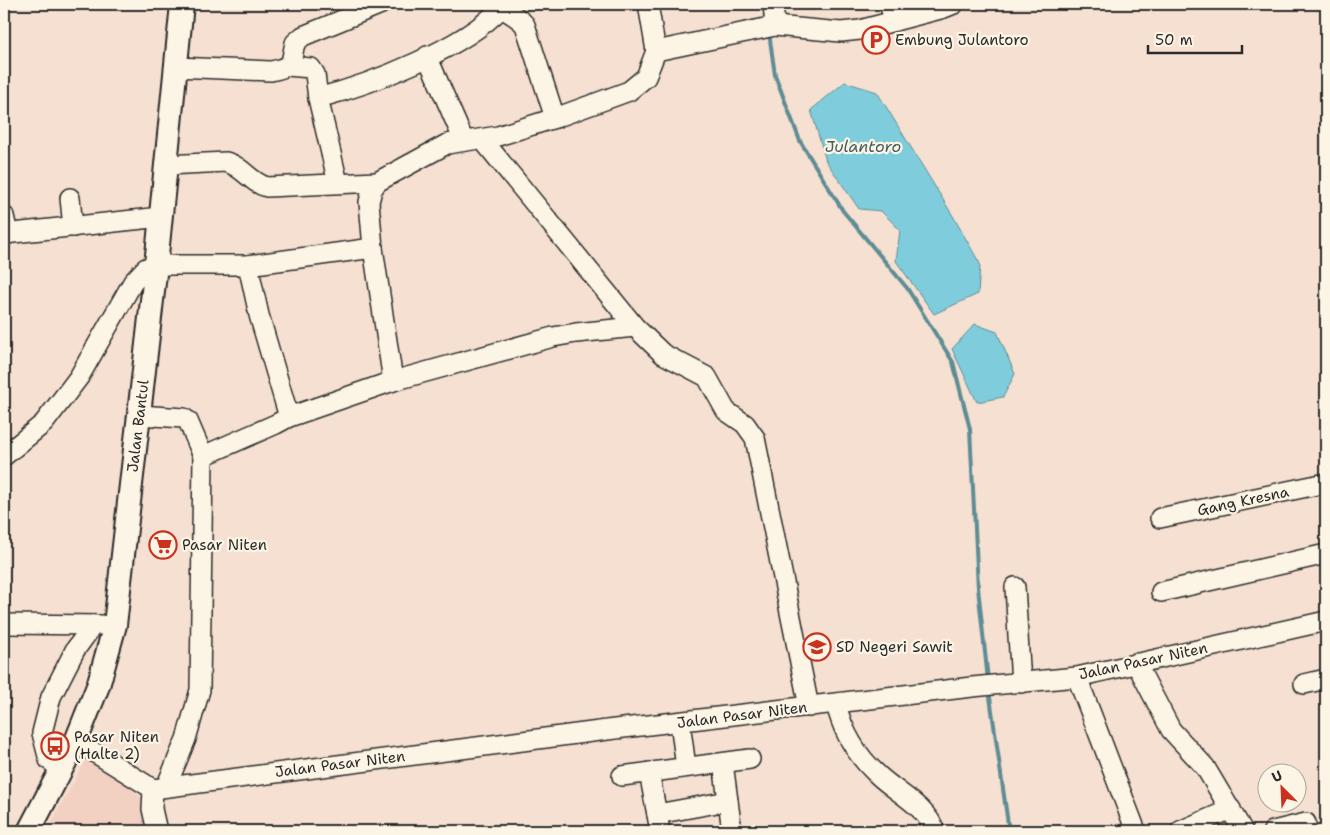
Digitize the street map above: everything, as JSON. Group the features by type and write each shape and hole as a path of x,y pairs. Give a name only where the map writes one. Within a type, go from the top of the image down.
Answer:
{"main road":[{"name":"Jalan Bantul","path":"29,831 76,741 98,686 104,625 139,415 182,4"}],"street":[{"path":"176,67 272,71 287,66 293,61 295,43 303,36 381,4"},
{"path":"166,165 226,162 234,164 267,187 377,182 440,147 454,142 498,136 618,96 636,87 646,77 656,51 648,4"},
{"path":"767,27 772,4"},
{"path":"656,51 767,27 847,32 892,12 944,8 954,4"},
{"path":"318,98 348,90 427,56 480,28 500,6 514,14 525,25 555,118"},
{"path":"427,56 473,140 635,327 663,354 707,377 726,411 745,424 751,431 756,441 809,707"},
{"path":"287,66 311,68 314,71 318,98 338,183"},
{"path":"377,182 372,190 369,202 373,248 393,381"},
{"path":"70,198 73,227"},
{"path":"5,228 73,227 160,217"},
{"path":"4,456 44,422 79,377 133,282 146,268 156,265 248,265 373,248"},
{"path":"248,265 262,323 289,416"},
{"path":"203,456 276,424 289,416 393,381 553,337 635,327"},
{"path":"139,415 184,418 188,421 203,456 200,690 186,739 160,788 152,809 158,831"},
{"name":"Gang Kresna","path":"1160,518 1326,483"},
{"path":"1162,592 1326,554"},
{"path":"1015,587 1021,683"},
{"name":"Jalan Pasar Niten","path":"160,788 972,686 1077,677 1326,620"},
{"path":"4,624 104,625"},
{"path":"61,769 49,760 42,733 51,697 75,650 104,625"},
{"path":"1136,663 1162,716 1171,730 1205,767 1243,831"},
{"path":"1077,677 1136,831"},
{"path":"1304,684 1326,679"},
{"path":"836,704 844,732 861,759 878,776 923,811 935,831"},
{"path":"680,722 686,767"},
{"path":"76,741 160,788"},
{"path":"622,776 750,759"},
{"path":"723,763 732,831"},
{"path":"649,772 658,822 728,801"},
{"path":"1180,831 1231,809"},
{"path":"1273,831 1306,823"}],"shaded area":[{"path":"89,753 141,797 148,831 47,831"}],"water":[{"name":"Julantoro","path":"845,82 877,92 980,264 978,294 934,314 896,261 900,230 881,211 859,209 826,161 811,110"},
{"path":"975,324 997,332 1015,374 1003,397 977,402 952,349"}],"waterway":[{"path":"769,33 775,75 800,141 843,211 907,288 953,362 970,429 978,588 988,680"},
{"path":"989,690 1009,831"}],"place":[{"name":"Embung Julantoro","path":"876,40"},
{"name":"Pasar Niten","path":"163,545"},
{"name":"SD Negeri Sawit","path":"817,647"},
{"name":"Pasar Niten (Halte 2)","path":"55,746"}]}
